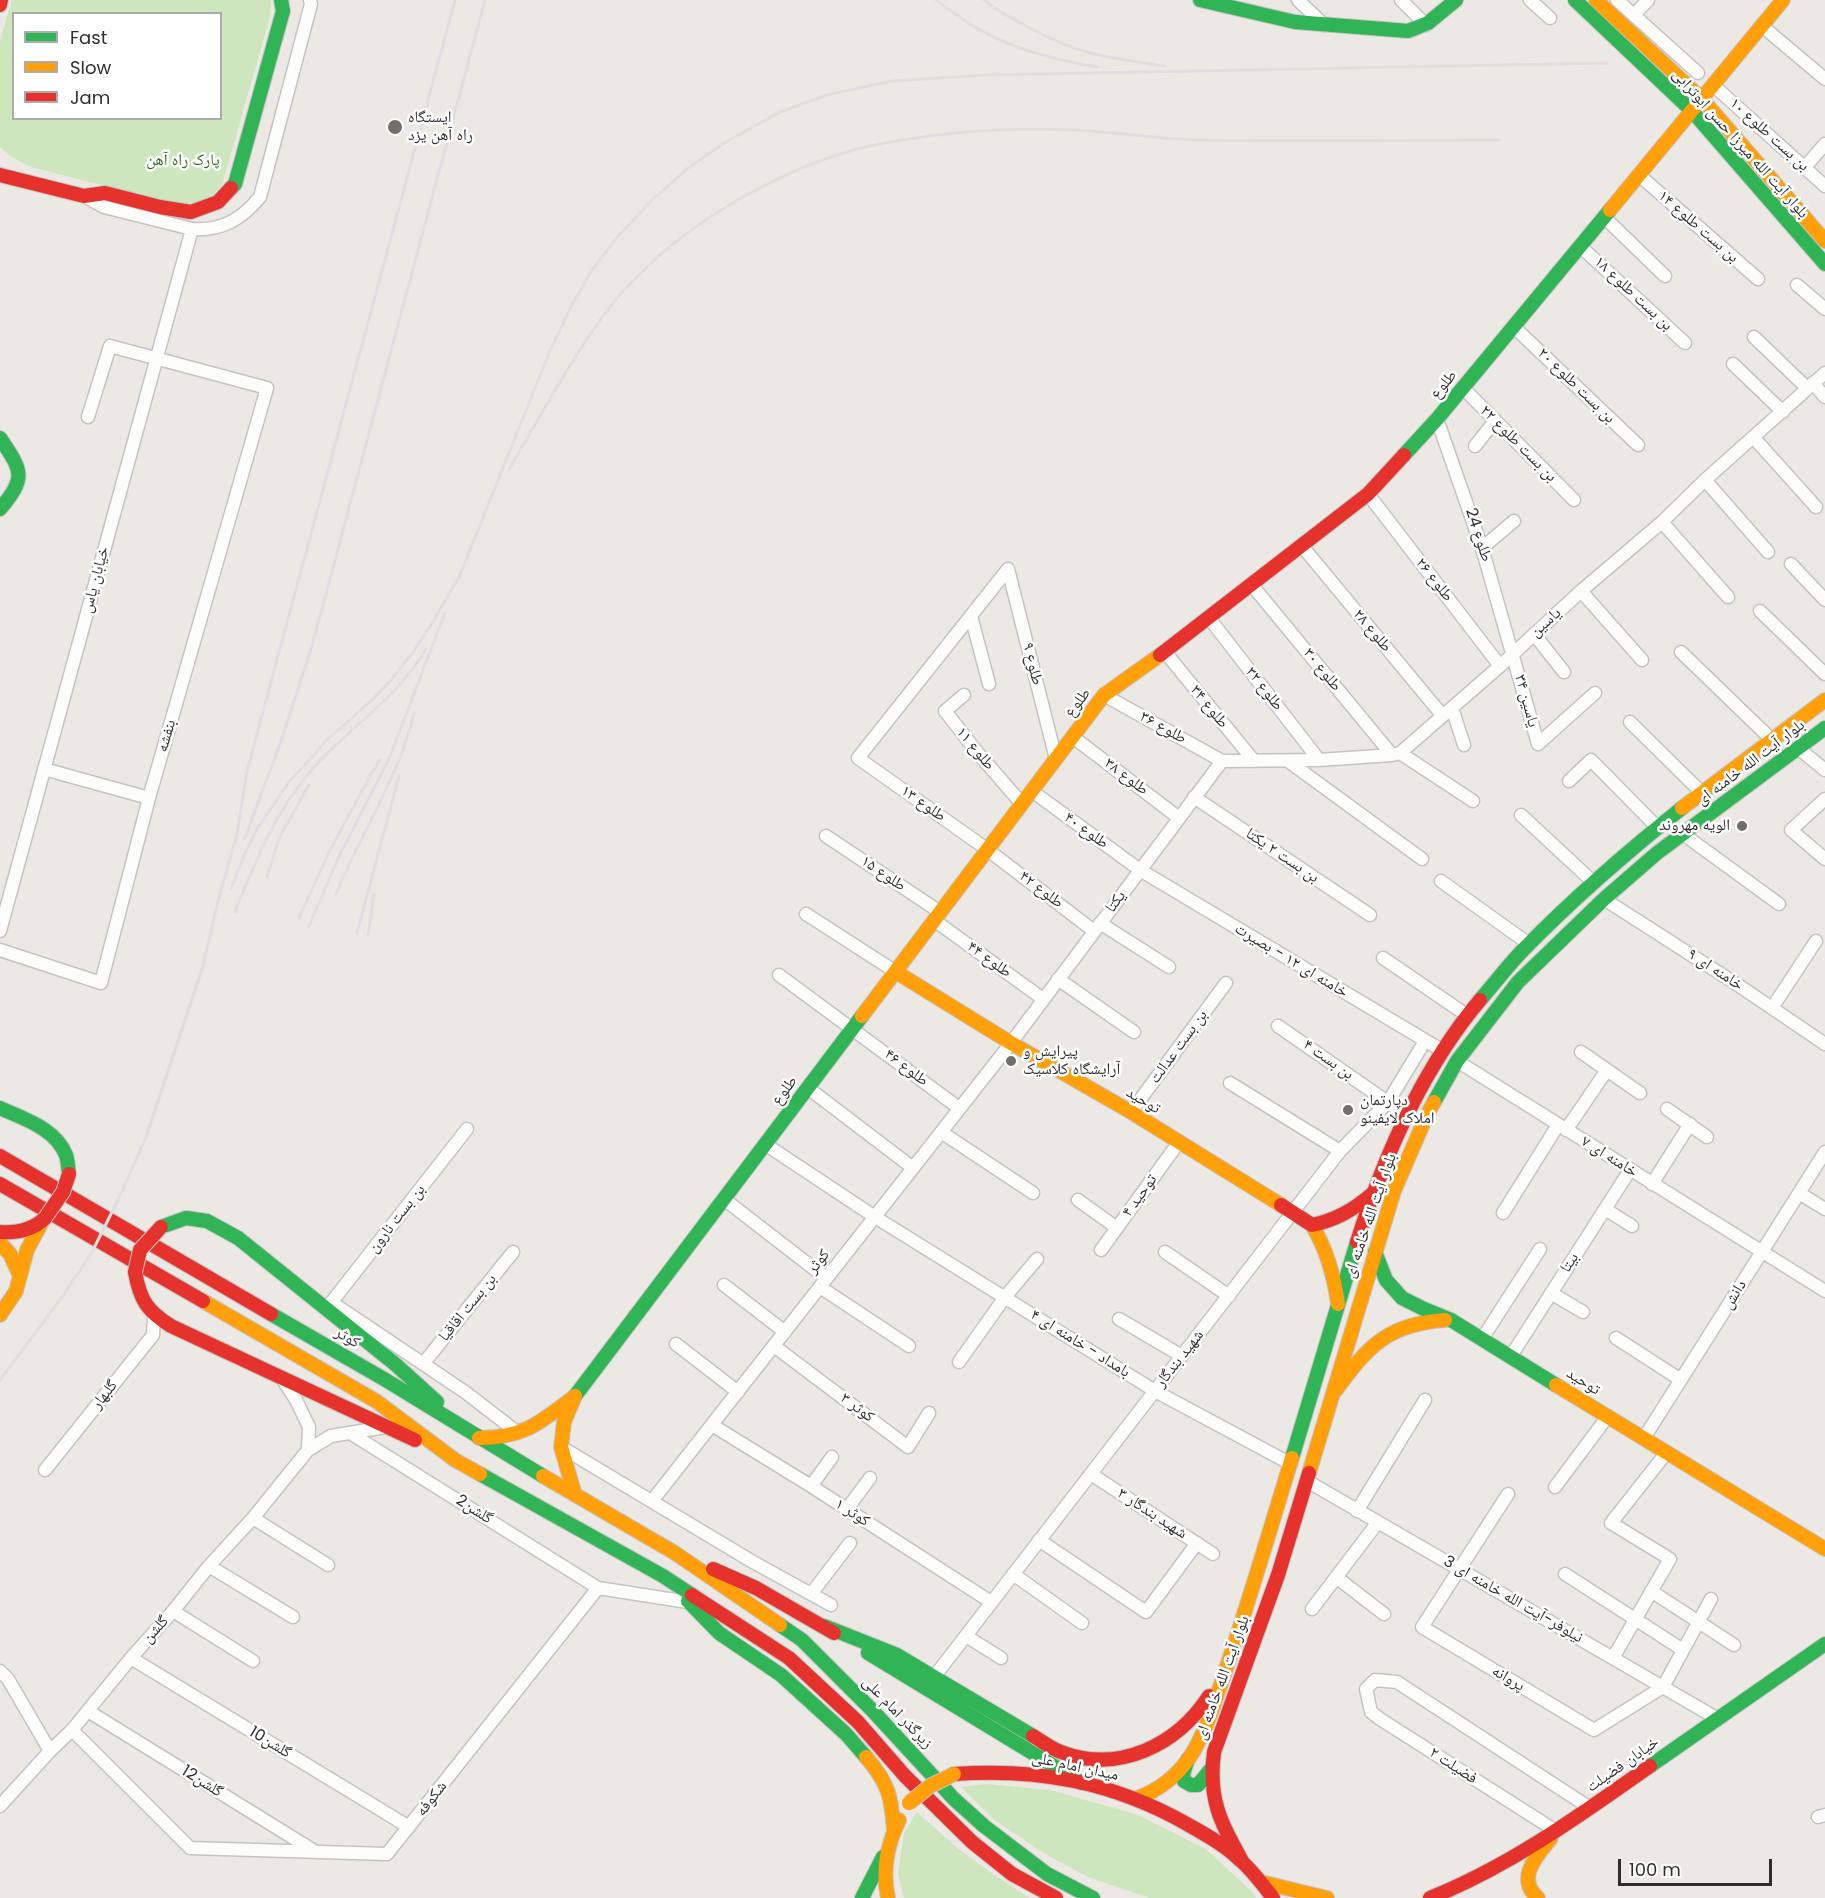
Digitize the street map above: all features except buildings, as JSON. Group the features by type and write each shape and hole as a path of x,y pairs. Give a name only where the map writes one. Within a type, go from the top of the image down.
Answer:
{"main road":[{"path":"0,5 1,0"},
{"path":"0,175 84,196 105,193 160,207 191,212 218,202 235,184 283,11 281,0"},
{"path":"1200,0 1295,22 1408,31 1426,25 1456,0"},
{"name":"بلوار آیت الله میرزا حسن ابوترابی","path":"1575,0 1692,111 1825,264"},
{"name":"بلوار آیت الله میرزا حسن ابوترابی","path":"1596,0 1702,99 1825,241"},
{"path":"1702,99 1783,0"},
{"name":"طلوع","path":"575,1396 1104,695 1165,652 1368,494 1437,419 1702,99"},
{"path":"0,162 25,182"},
{"path":"0,438 19,470 19,482 16,492 0,509"},
{"name":"بلوار آیت الله خامنه ای","path":"1137,1798 1163,1787 1189,1757 1198,1741 1230,1658 1372,1194 1393,1142 1422,1083 1468,1016 1509,964 1592,881 1657,827 1825,700"},
{"name":"بلوار آیت الله خامنه ای","path":"1242,1861 1211,1793 1214,1752 1278,1575 1375,1252 1408,1156 1426,1117 1457,1060 1518,982 1629,877 1825,728"},
{"name":"توحید","path":"896,972 1131,1112 1312,1225"},
{"path":"0,1108 41,1127 57,1140 66,1155 69,1174 66,1188 60,1199 44,1220 27,1250 16,1291 0,1315"},
{"name":"کوثر","path":"0,1156 384,1379 575,1495 675,1552"},
{"path":"0,1184 376,1401 455,1460"},
{"path":"1338,1304 1333,1268 1325,1244 1312,1225 1330,1222 1348,1215 1372,1194"},
{"path":"575,1396 536,1426 501,1438 476,1436 329,1305 238,1238 207,1221 186,1218 161,1227 140,1250 135,1272 138,1287 145,1304 154,1316 455,1460 663,1576 789,1658 858,1722 905,1776 972,1842 1012,1874 1056,1898"},
{"path":"0,1232 24,1230 44,1220"},
{"path":"0,1243 12,1257 20,1276"},
{"name":"توحید","path":"1375,1252 1386,1282 1398,1296 1451,1320 1825,1549"},
{"path":"1332,1395 1354,1364 1381,1338 1419,1322 1451,1320"},
{"path":"575,1396 564,1422 561,1447 575,1495"},
{"path":"675,1552 756,1588 824,1626 1082,1782"},
{"name":"زیرگذر امام علی","path":"675,1552 802,1640 872,1710 954,1798 984,1826 1047,1874 1093,1898"},
{"path":"663,1576 719,1633 781,1675 846,1734 880,1774 891,1799 894,1830"},
{"path":"824,1626 897,1655 1060,1752 1088,1760 1118,1760 1137,1754 1171,1737 1204,1705 1230,1658"},
{"name":"خیابان فضیلت","path":"1430,1898 1457,1888 1556,1831 1825,1644"},
{"path":"987,1709 1000,1732"},
{"path":"1189,1757 1183,1772 1186,1783 1198,1785 1211,1769"},
{"name":"میدان امام علی","path":"888,1898 884,1871 886,1850 909,1803 930,1786 954,1774 979,1771 1038,1773 1082,1782 1137,1798 1193,1827 1218,1843 1242,1861 1273,1898"},
{"path":"1538,1898 1528,1888 1530,1865 1556,1831"},
{"path":"862,1898 886,1850"},
{"path":"1261,1881 1327,1898"}],"street":[{"path":"84,196 104,207 192,229 222,227 238,219 260,197 311,4 310,0"},
{"path":"1298,0 1324,25"},
{"path":"1401,0 1426,25"},
{"path":"1530,0 1550,18"},
{"path":"1617,0 1698,73"},
{"path":"1634,15 1648,0"},
{"path":"1762,26 1825,79"},
{"path":"1664,64 1674,52"},
{"name":"بن بست طلوع ۱۰","path":"1713,85 1825,186"},
{"path":"1805,167 1825,144"},
{"name":"بن بست طلوع ۱۴","path":"1639,175 1758,279"},
{"path":"1604,217 1665,276"},
{"name":"خیابان یاس","path":"0,931 192,229"},
{"name":"بن بست طلوع ۱۸","path":"1580,246 1685,343"},
{"path":"1797,285 1825,309"},
{"name":"بن بست طلوع ۲۰","path":"1514,327 1638,445"},
{"path":"1754,337 1825,397"},
{"path":"88,417 110,346 157,358"},
{"name":"بنفشه","path":"0,950 101,983 149,798 267,388 157,358"},
{"path":"1733,364 1783,412"},
{"name":"یاسین","path":"1396,754 1500,666 1825,373"},
{"name":"بن بست طلوع ۲۲","path":"1463,388 1574,500"},
{"name":"طلوع 24","path":"1437,419 1482,548 1513,653"},
{"path":"1475,446 1495,421"},
{"path":"1754,438 1816,507"},
{"path":"1705,480 1768,552"},
{"name":"طلوع ۲۶","path":"1368,494 1500,666"},
{"path":"1482,548 1514,521"},
{"path":"1662,522 1728,597"},
{"name":"طلوع ۲۸","path":"1302,546 1447,712"},
{"path":"1791,564 1825,600"},
{"name":"طلوع ۹","path":"971,616 1008,569 1056,759"},
{"name":"طلوع ۳۰","path":"1251,585 1396,754 1473,801"},
{"path":"1581,591 1642,660"},
{"path":"1760,611 1825,674"},
{"path":"971,616 989,684"},
{"name":"طلوع ۱۳","path":"971,616 858,758 988,850"},
{"name":"طلوع ۳۲","path":"1209,618 1319,760"},
{"path":"1534,634 1564,672"},
{"name":"طلوع ۳۴","path":"1165,652 1254,761"},
{"path":"1681,652 1772,740"},
{"name":"یاسین ۳۴","path":"1513,653 1538,744 1595,693"},
{"name":"طلوع ۱۱","path":"963,695 945,711 1022,804"},
{"name":"طلوع ۳۶","path":"1104,695 1222,761"},
{"path":"1447,712 1464,745"},
{"path":"1630,722 1702,793"},
{"name":"طلوع ۳۸","path":"1073,737 1179,818"},
{"path":"1798,748 1825,770"},
{"path":"1222,761 1319,760 1396,754"},
{"path":"1569,781 1591,760 1657,827"},
{"name":"یکتا","path":"1011,1042 1222,761"},
{"path":"1288,761 1422,859"},
{"path":"44,769 149,798"},
{"name":"طلوع ۴۰","path":"1032,791 1140,870"},
{"name":"بن بست ۲ یکتا","path":"1194,797 1370,915"},
{"path":"1825,799 1791,830 1825,859"},
{"path":"1521,815 1592,881"},
{"path":"1683,834 1779,904"},
{"name":"طلوع ۱۵","path":"826,836 937,916"},
{"name":"طلوع ۴۲","path":"988,850 1097,927 1169,968"},
{"name":"خامنه ای ۱۲ - بصیرت","path":"1140,870 1443,1051"},
{"path":"1442,881 1529,944"},
{"name":"خامنه ای ۹","path":"1604,899 1825,1044"},
{"path":"806,914 896,972"},
{"name":"طلوع ۴۴","path":"937,916 1043,999"},
{"path":"1772,1008 1816,940"},
{"path":"1383,958 1468,1016"},
{"name":"طلوع ۴۶","path":"779,975 959,1108"},
{"path":"1058,979 1134,1032"},
{"name":"بن بست عدالت","path":"1131,1112 1226,983"},
{"name":"بن بست ۴","path":"1278,1026 1406,1115"},
{"name":"شهید بندگار","path":"934,1677 1340,1151 1388,1102 1425,1041"},
{"name":"کوثر","path":"652,1501 1011,1042"},
{"path":"1581,1052 1640,1093"},
{"name":"خامنه ای ۷","path":"1457,1060 1825,1291"},
{"path":"1503,1213 1562,1127 1607,1070"},
{"path":"1230,1083 1340,1151"},
{"path":"808,1088 913,1168"},
{"path":"1667,1109 1707,1137"},
{"path":"1652,1184 1690,1124"},
{"name":"بن بست نارون","path":"329,1305 467,1129"},
{"path":"941,1132 1033,1193"},
{"name":"توحید ۴","path":"1101,1250 1179,1142"},
{"name":"بامداد - خامنه ای ۴","path":"765,1144 875,1217 1155,1391 1291,1464"},
{"name":"دانش","path":"1644,1438 1824,1157"},
{"name":"بیتا","path":"1510,1356 1630,1170"},
{"path":"1799,1193 1825,1209"},
{"path":"724,1199 823,1283 909,1346"},
{"path":"1078,1200 1117,1228"},
{"path":"1605,1209 1632,1226"},
{"path":"1482,1339 1540,1249"},
{"name":"بن بست اقاقیا","path":"423,1364 513,1252"},
{"path":"1165,1252 1228,1296"},
{"path":"959,1362 1036,1259"},
{"path":"723,1285 784,1332"},
{"path":"1551,1293 1583,1312"},
{"path":"329,1305 465,1392 517,1432"},
{"name":"گلبهار","path":"45,1470 153,1335 154,1316"},
{"path":"1119,1319 1182,1356"},
{"path":"1616,1338 1681,1380"},
{"path":"676,1344 738,1392"},
{"name":"کوثر ۳","path":"774,1346 908,1447 929,1413"},
{"path":"282,1378 309,1427 308,1450"},
{"path":"1357,1510 1425,1400"},
{"path":"1555,1487 1608,1416"},
{"name":"کوثر ۱","path":"712,1425 992,1602"},
{"path":"308,1450 331,1436 387,1426"},
{"name":"گلشن2","path":"350,1432 598,1588"},
{"path":"561,1447 753,1562 831,1605"},
{"name":"گلشن","path":"0,1806 72,1730 308,1450"},
{"path":"1613,1658 1670,1558 1611,1523 1667,1452"},
{"path":"811,1486 832,1457"},
{"name":"شهید بندگار ۳","path":"1091,1474 1213,1554"},
{"path":"847,1509 870,1478"},
{"name":"نیلوفر-آیت الله خامنه ای 3","path":"1307,1481 1718,1719"},
{"path":"1459,1569 1508,1494"},
{"path":"253,1518 328,1565"},
{"path":"1312,1609 1378,1522"},
{"path":"1039,1540 1146,1612 1197,1543"},
{"path":"811,1594 850,1543"},
{"path":"753,1562 756,1588"},
{"path":"209,1566 294,1617"},
{"name":"پروانه","path":"1459,1569 1422,1628 1594,1730 1663,1687"},
{"path":"1013,1574 1082,1623"},
{"path":"1565,1575 1683,1650"},
{"path":"1336,1577 1383,1614"},
{"path":"598,1588 688,1602"},
{"name":"شکوفه","path":"72,1730 190,1848 387,1854 598,1588"},
{"path":"1651,1591 1734,1645"},
{"path":"1663,1687 1711,1599"},
{"path":"173,1611 253,1661"},
{"path":"966,1636 1001,1658"},
{"name":"گلشن10","path":"131,1658 409,1827"},
{"path":"0,1671 8,1679 50,1751"},
{"name":"فضیلت ۲","path":"1556,1831 1380,1719 1371,1712 1366,1689 1375,1680 1397,1682 1590,1808"},
{"name":"گلشن12","path":"88,1711 317,1852"}],"green space":[{"name":"پارک راه آهن","path":"12,0 271,0 270,17 221,188 208,198 190,204 168,202 31,167 10,156 0,147 0,41"},
{"path":"987,1784 1050,1790 1138,1815 1207,1850 1256,1898 1150,1898 1088,1877 1045,1854 993,1819 961,1787"},
{"path":"917,1812 956,1847 1030,1898 904,1898 898,1874 904,1833"}],"railway":[{"path":"0,1380 91,1254 119,1198 146,1137 203,966 237,834 247,771 455,0"},
{"path":"245,838 281,741 312,646 485,0"},
{"path":"936,0 997,39 1064,61 1098,67"},
{"path":"984,0 1034,30 1075,48 1106,57 1165,66"},
{"path":"231,889 257,829 289,782 327,740 392,679 434,620 459,577 549,353 592,270 619,235 652,200 688,168 726,142 780,112 827,95 892,81 986,75 1607,63"},
{"path":"510,468 584,343 617,298 654,261 705,220 759,188 843,153 920,137 1023,129 1074,130 1198,140 1499,140"},
{"path":"309,926 340,854 389,759 445,613"},
{"path":"235,912 269,834 302,781 330,751 389,696 415,666 426,649"},
{"path":"336,894 399,760 414,713"},
{"path":"299,918 330,850 379,760"},
{"path":"357,933 399,776"},
{"path":"267,877 279,838 309,785"},
{"path":"368,935 374,894"}],"traffic: fast":[{"path":"231,188 235,184 283,11 281,0"},
{"path":"1200,0 1295,22 1408,31 1428,23 1456,0"},
{"path":"1575,0 1692,111 1825,264"},
{"path":"1404,455 1437,419 1610,210"},
{"path":"0,438 13,459 18,474 18,481 14,489 0,509"},
{"path":"1434,1102 1457,1061 1518,982 1604,899 1657,853 1825,728"},
{"path":"1480,1000 1519,954 1562,911 1682,808"},
{"path":"575,1396 862,1016"},
{"path":"0,1108 47,1131 66,1155 69,1174"},
{"path":"161,1227 186,1218 207,1221 238,1238 395,1364 437,1402"},
{"path":"1292,1458 1357,1242"},
{"path":"1375,1252 1386,1280 1402,1298 1451,1320 1556,1385"},
{"path":"271,1314 384,1379 543,1476"},
{"path":"480,1474 663,1576 692,1595"},
{"path":"688,1601 719,1633 781,1675 846,1734 866,1757"},
{"path":"780,1625 802,1640 872,1710 954,1799 984,1826 1047,1874 1093,1898"},
{"path":"824,1626 897,1655 1033,1736"},
{"path":"1650,1766 1825,1644"},
{"path":"868,1653 1082,1783"},
{"path":"1188,1759 1183,1774 1184,1781 1191,1785 1198,1785 1211,1769"},
{"path":"862,1898 883,1857"}],"traffic: slow":[{"path":"1596,0 1702,99 1825,241"},
{"path":"1610,210 1783,0"},
{"path":"862,1016 1104,695 1160,655"},
{"path":"1682,808 1825,700"},
{"path":"896,972 1011,1043 1131,1112 1281,1205"},
{"path":"1309,1473 1394,1191 1434,1102"},
{"path":"0,1315 16,1291 27,1250 42,1222"},
{"path":"1312,1225 1329,1263 1338,1304"},
{"path":"0,1243 10,1254 20,1276"},
{"path":"203,1301 376,1401 455,1460 480,1474"},
{"path":"1336,1390 1359,1361 1381,1340 1408,1326 1445,1320"},
{"path":"1556,1385 1825,1549"},
{"path":"479,1438 520,1432 542,1421 575,1396 564,1422 561,1447 575,1495"},
{"path":"1137,1798 1160,1787 1173,1777 1190,1757 1202,1735 1212,1711 1292,1458"},
{"path":"543,1476 675,1553 780,1625"},
{"path":"866,1757 880,1775 888,1791 894,1830"},
{"path":"909,1803 930,1786 954,1774"},
{"path":"888,1898 887,1858 891,1839 899,1820"},
{"path":"1538,1898 1531,1890 1528,1875 1535,1860 1551,1838"},
{"path":"1261,1882 1327,1898"}],"traffic: jam":[{"path":"0,5 1,0"},
{"path":"0,175 84,196 105,193 160,207 191,212 218,202 231,188"},
{"path":"1160,655 1368,494 1404,455"},
{"path":"1357,1242 1379,1178 1407,1115 1440,1055 1480,1000"},
{"path":"0,1156 271,1314"},
{"path":"45,1218 63,1192 69,1174"},
{"path":"0,1184 203,1301"},
{"path":"1281,1205 1312,1225 1344,1214 1372,1194"},
{"path":"0,1232 24,1230 45,1218"},
{"path":"135,1272 140,1250 161,1227"},
{"path":"135,1272 139,1290 146,1304 150,1310 171,1326 415,1440"},
{"path":"1242,1861 1222,1821 1214,1797 1214,1752 1278,1575 1309,1473"},
{"path":"713,1569 756,1588 834,1633"},
{"path":"692,1595 789,1658 858,1722 905,1776 972,1842 1012,1874 1056,1898"},
{"path":"1033,1736 1057,1751 1083,1758 1125,1757 1145,1751 1181,1729 1209,1696"},
{"path":"1430,1898 1488,1871 1543,1839 1650,1766"},
{"path":"954,1774 1015,1773 1045,1776 1103,1788 1131,1798 1187,1824 1222,1845 1258,1878 1273,1898"}],"place":[{"name":"ایستگاه راه آهن یزد","path":"395,127"},
{"name":"الویه مهروند","path":"1742,826"},
{"name":"پیرایش و آرایشگاه کلاسیک","path":"1011,1061"},
{"name":"دپارتمان املاک لایفینو","path":"1348,1110"}]}
